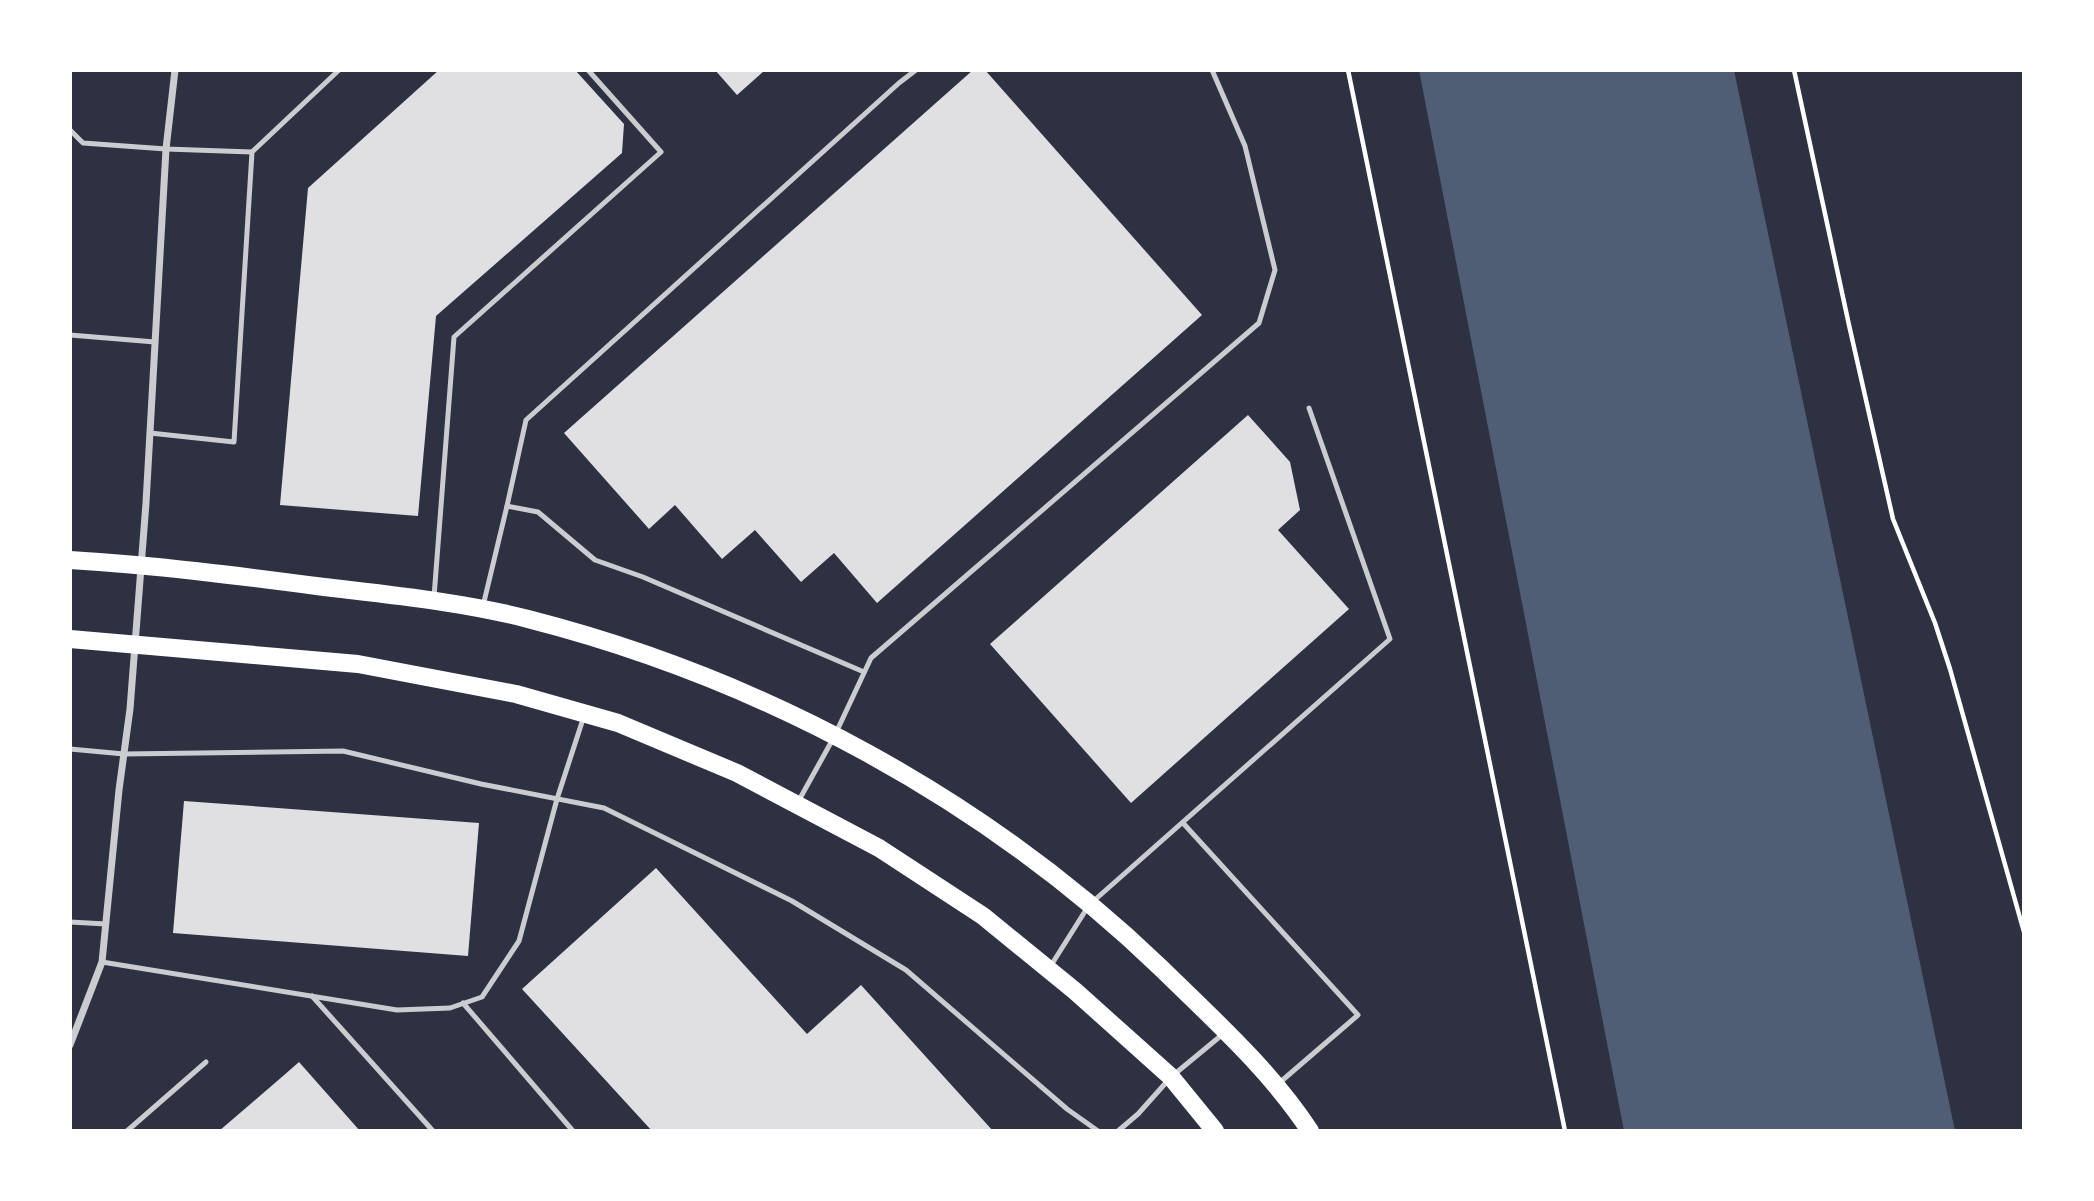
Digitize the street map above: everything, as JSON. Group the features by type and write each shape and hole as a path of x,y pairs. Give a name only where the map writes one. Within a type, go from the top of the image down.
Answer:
{"main road":[{"path":"70,559 141,564 433,602 526,618 652,656 766,702 918,781 1021,851 1120,929 1226,1031 1293,1105 1310,1131"},
{"path":"70,639 358,664 516,694 618,723 713,763 879,848 983,916 1171,1077 1215,1131"}],"street":[{"path":"70,1045 103,962 130,709 150,433 166,149 174,70"}],"lane":[{"path":"150,433 234,442 252,152 340,70"},
{"path":"433,602 454,337 661,152 588,70"},
{"path":"482,611 526,420 916,70"},
{"path":"797,804 834,737 871,658 1259,323 1275,271 1245,146 1212,70"},
{"path":"70,130 83,143 252,152"},
{"path":"70,335 155,342"},
{"path":"1048,970 1089,905 1390,639 1309,408"},
{"path":"507,506 538,512 595,560 680,592 864,672"},
{"path":"103,962 397,1010 450,1008 482,997 519,941 557,799 585,713"},
{"path":"70,749 124,754 343,751 481,784 604,808 792,901 906,970 1067,1109 1098,1131"},
{"path":"1182,823 1358,1015 1276,1086"},
{"path":"70,922 106,924"},
{"path":"312,996 433,1131"},
{"path":"463,1003 573,1131"},
{"path":"1118,1131 1138,1114 1171,1077 1226,1031"},
{"path":"127,1131 206,1062"}],"path":[{"path":"1348,70 1565,1131"},
{"path":"1794,70 1893,519 1935,623 1950,669 2024,932"}],"water":[{"path":"1419,70 1734,70 1955,1131 1624,1131"}],"building":[{"path":"439,70 575,70 624,124 622,153 436,316 418,516 280,505 308,188"},
{"path":"715,70 765,70 737,95"},
{"path":"973,70 985,70 1202,315 877,603 834,553 801,582 755,530 722,559 675,505 649,529 564,433"},
{"path":"1248,415 1290,462 1300,510 1278,530 1349,609 1131,803 990,644"},
{"path":"184,801 479,823 468,956 173,933"},
{"path":"656,868 807,1034 861,985 993,1131 652,1131 522,989"},
{"path":"299,1062 360,1131 219,1131 283,1076"}]}
